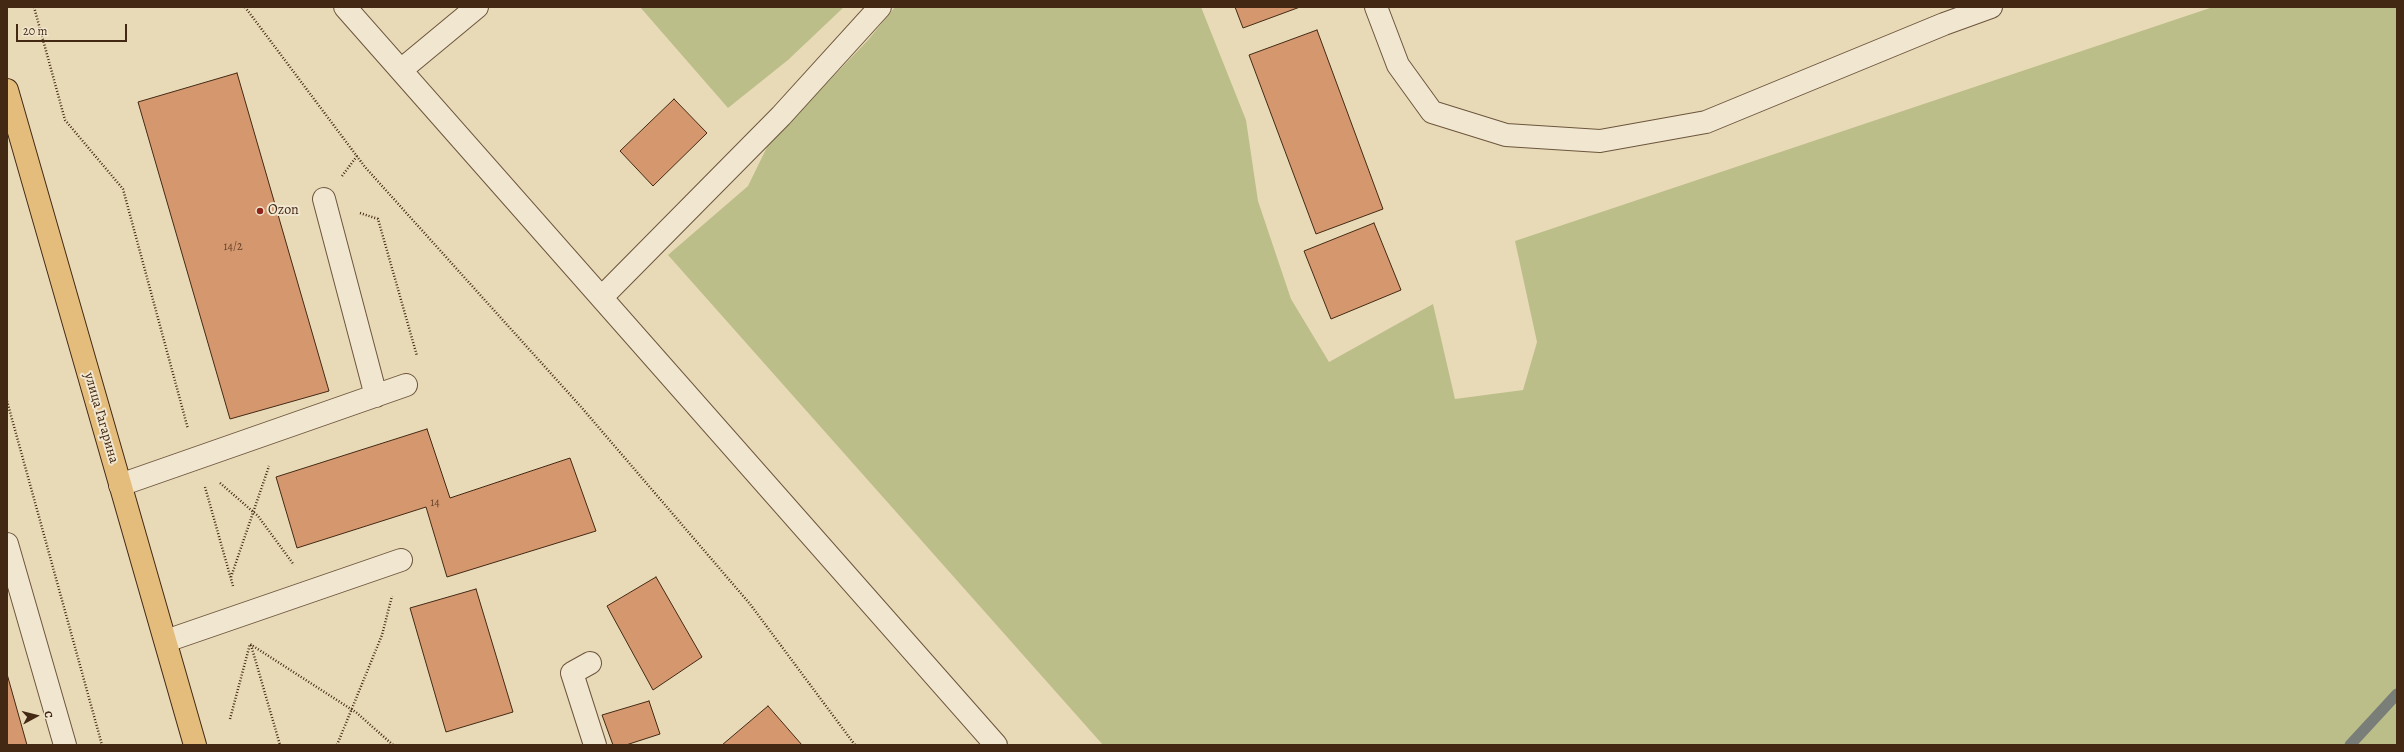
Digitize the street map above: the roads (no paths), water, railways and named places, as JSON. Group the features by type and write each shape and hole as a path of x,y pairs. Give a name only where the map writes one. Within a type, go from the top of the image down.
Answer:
{"main road":[{"name":"улица Гагарина","path":"7,90 195,745"}],"street":[{"path":"345,7 996,745"},
{"path":"401,70 477,7"},
{"path":"602,297 781,116 880,7"},
{"path":"1376,7 1398,65 1432,112 1506,136 1600,141 1706,122 1944,24 1991,7"},
{"path":"324,199 376,396"},
{"path":"120,485 406,385"},
{"path":"7,544 64,745"},
{"path":"166,641 401,560"},
{"path":"590,664 572,673 595,745"}],"waterway":[{"path":"2350,745 2397,694"}],"place":[{"name":"Ozon","path":"260,211"}]}
